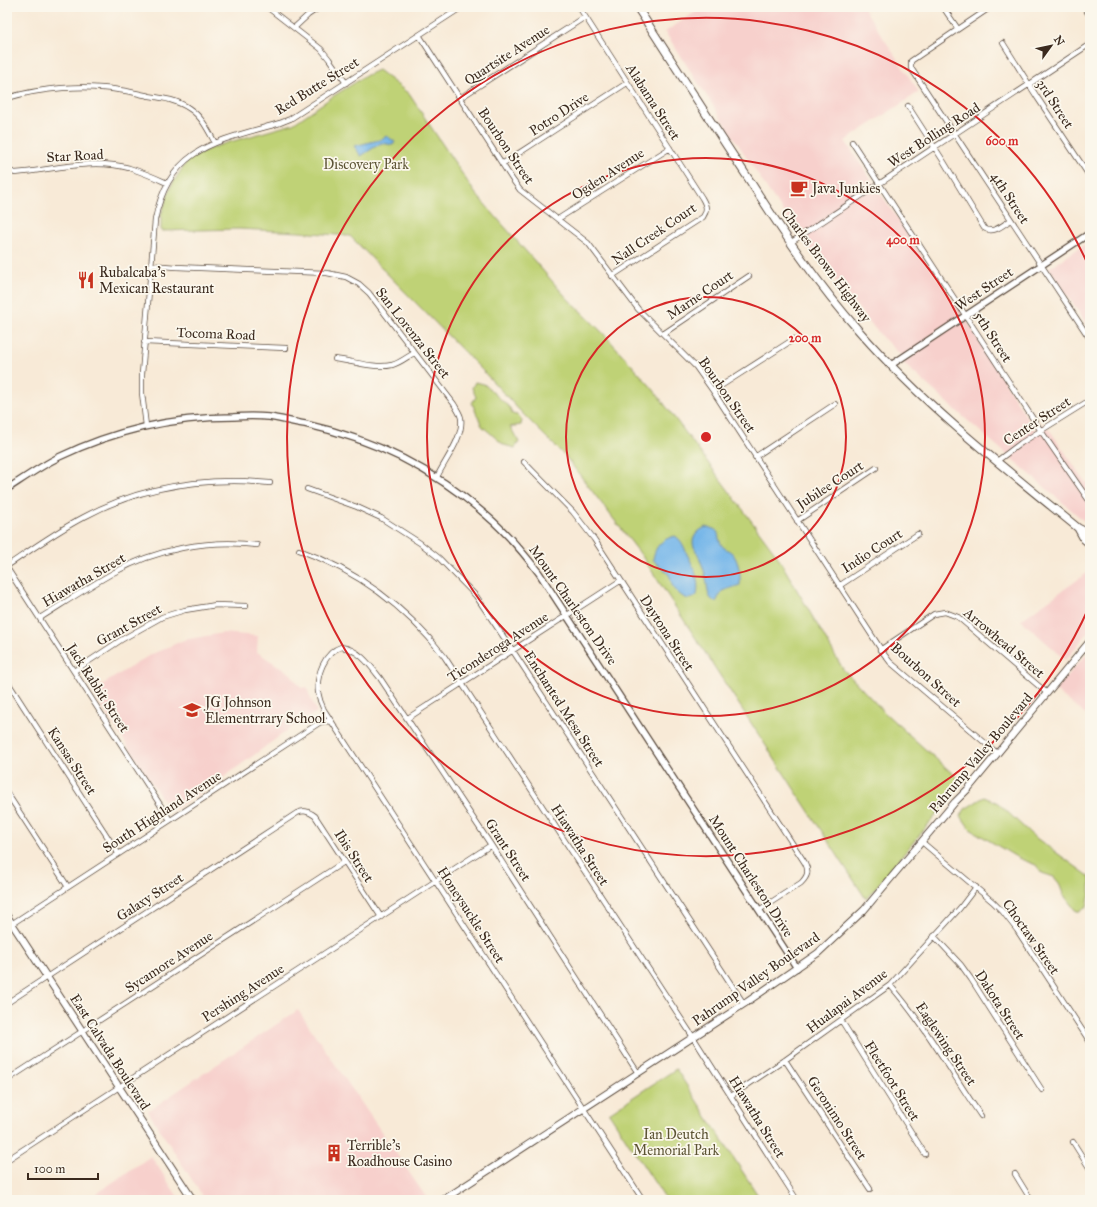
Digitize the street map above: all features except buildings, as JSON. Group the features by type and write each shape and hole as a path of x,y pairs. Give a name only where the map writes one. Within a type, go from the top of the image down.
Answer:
{"main road":[{"name":"Charles Brown Highway","path":"637,7 790,243 860,332 891,365 949,419 1078,528 1090,534"},
{"name":"Charles Brown Highway","path":"1078,528 1084,539 1090,544"},
{"name":"Pahrump Valley Boulevard","path":"443,1200 744,1004 818,953 864,910 955,802 968,789 1090,641"},
{"name":"East Calvada Boulevard","path":"7,916 9,925 47,977 193,1200"}],"street":[{"path":"267,7 321,49 346,83"},
{"path":"294,28 308,15 320,7"},
{"name":"Red Butte Street","path":"146,426 142,393 144,342 151,265 158,207 167,183 173,173 184,161 202,148 280,123 346,83 462,7"},
{"name":"Alabama Street","path":"578,7 706,204 706,210"},
{"path":"944,7 958,29 991,7"},
{"path":"1084,7 1090,16"},
{"name":"Quartsite Avenue","path":"460,98 585,17"},
{"name":"4th Street","path":"958,29 911,61 911,68 1090,340"},
{"name":"Bourbon Street","path":"419,35 520,190 588,243 638,309 696,367 714,391 880,650 890,662 997,753"},
{"name":"3rd Street","path":"1003,43 1090,177"},
{"name":"West Bolling Road","path":"790,243 1090,44"},
{"name":"Potro Drive","path":"502,164 627,82"},
{"path":"7,98 41,91 85,88 119,90 161,98 185,106 195,113 205,125 215,143"},
{"path":"908,106 984,228 991,231 1011,220"},
{"name":"5th Street","path":"852,142 1041,431 1090,502"},
{"name":"Ogden Avenue","path":"558,220 670,148"},
{"name":"Star Road","path":"7,170 15,173 89,164 108,165 128,168 167,183"},
{"name":"Nall Creek Court","path":"612,276 703,217 706,210"},
{"name":"West Street","path":"891,365 1090,233"},
{"name":"San Lorenza Street","path":"151,265 327,273 346,277 359,284 369,293 454,404 461,418 460,430 456,443 437,477"},
{"name":"Marne Court","path":"663,334 749,276"},
{"path":"714,391 794,339"},
{"name":"Tocoma Road","path":"144,342 286,348"},
{"path":"335,358 369,365 391,366 414,353"},
{"name":"Center Street","path":"997,461 1090,400"},
{"path":"755,457 835,404"},
{"name":"Mount Charleston Drive","path":"7,489 35,470 66,454 106,438 146,426 192,418 218,417 270,417 328,429 389,451 437,477 487,515 512,541 539,573 797,968"},
{"name":"Daytona Street","path":"524,462 577,517 594,539 808,868 808,874 801,883 759,910"},
{"name":"Jubilee Court","path":"797,521 876,468"},
{"path":"7,567 58,532 84,517 107,505 129,497 172,486 204,482 235,481 270,483"},
{"name":"Enchanted Mesa Street","path":"307,489 357,507 394,526 420,543 439,558 476,596 744,1004"},
{"name":"Indio Court","path":"838,586 918,534"},
{"name":"Hiawatha Street","path":"40,618 114,572 156,555 198,545 241,543 257,545"},
{"name":"Hiawatha Street","path":"299,550 358,577 391,600 412,618 431,640 462,684 693,1037 797,1200"},
{"name":"Jack Rabbit Street","path":"7,567 170,820"},
{"name":"Ticonderoga Avenue","path":"408,718 620,581"},
{"name":"Grant Street","path":"74,671 121,640 162,617 185,610 208,606 246,606"},
{"name":"Arrowhead Street","path":"880,650 934,614 945,612 958,617 1047,694"},
{"name":"Honeysuckle Street","path":"349,648 342,647 331,653 320,672 318,686 320,701 332,722 643,1200"},
{"name":"Grant Street","path":"349,648 368,663 408,718 638,1073"},
{"name":"Kansas Street","path":"7,682 118,853"},
{"name":"South Highland Avenue","path":"9,925 319,723 325,721 332,722"},
{"path":"7,793 68,887"},
{"name":"Ibis Street","path":"305,811 315,816 381,917"},
{"name":"Galaxy Street","path":"7,1003 297,813 305,811"},
{"name":"Choctaw Street","path":"922,842 976,887 1003,912 1017,930 1090,1042"},
{"name":"Pershing Avenue","path":"7,1160 491,845"},
{"name":"Sycamore Avenue","path":"7,1080 344,862"},
{"name":"Hualapai Avenue","path":"731,1096 786,1060 890,985 976,887"},
{"name":"Dakota Street","path":"934,936 971,979 1042,1090"},
{"name":"Eaglewing Street","path":"890,985 922,1027 981,1116"},
{"name":"Fleetfoot Street","path":"841,1020 925,1154"},
{"name":"Geronimo Street","path":"786,1060 870,1189"},
{"path":"1073,1142 1090,1169"},
{"path":"1015,1174 1031,1200"}],"shaded area":[{"path":"703,7 863,7 919,92 845,141 976,335 1035,431 1044,424 1086,483 1090,481 1090,526 904,364 905,359 882,337 813,253 768,190 665,32"},
{"path":"1090,241 1090,329 1049,268"},
{"path":"1090,571 1090,630 1066,660 1021,620"},
{"name":"JG Johnson Elementrrary School","path":"223,633 258,636 257,652 291,674 301,688 307,687 317,712 292,727 220,780 173,810 166,805 92,691 150,655 184,640"},
{"path":"1090,650 1090,718 1055,690"},
{"path":"298,1010 428,1200 205,1200 148,1111"},
{"path":"151,1156 180,1200 87,1200"}],"green space":[{"name":"Discovery Park","path":"378,70 409,94 475,193 566,297 604,334 653,389 776,554 843,669 886,714 963,783 866,899 642,556 566,457 350,236 239,229 161,231 161,215 171,186 190,156 223,144 293,124 332,97 367,75"},
{"path":"475,382 484,384 510,408 512,414 517,415 522,420 521,425 510,427 519,442 515,448 504,445 482,426 472,403 476,397 472,388"},
{"path":"984,797 998,803 1032,835 1090,877 1090,893 1087,906 1080,912 1075,910 1063,894 1059,883 1054,877 1042,873 1036,865 1018,858 970,829 961,816 965,809"},
{"name":"Ian Deutch Memorial Park","path":"676,1069 761,1200 666,1200 609,1113"}],"water":[{"path":"387,136 395,142 393,145 381,143 361,156 354,146 379,140"},
{"path":"706,527 714,529 718,532 722,546 735,557 740,573 740,585 722,591 716,602 710,598 704,571 693,544 695,535"},
{"path":"675,536 682,544 694,569 698,589 697,595 694,598 690,599 683,597 672,585 671,579 666,571 653,559 657,547 666,539"}],"place":[{"name":"Java Junkies","path":"799,188"},
{"name":"Rubalcaba's Mexican Restaurant","path":"86,280"},
{"name":"JG Johnson Elementrrary School","path":"192,710"},
{"name":"Terrible's Roadhouse Casino","path":"334,1153"}]}
